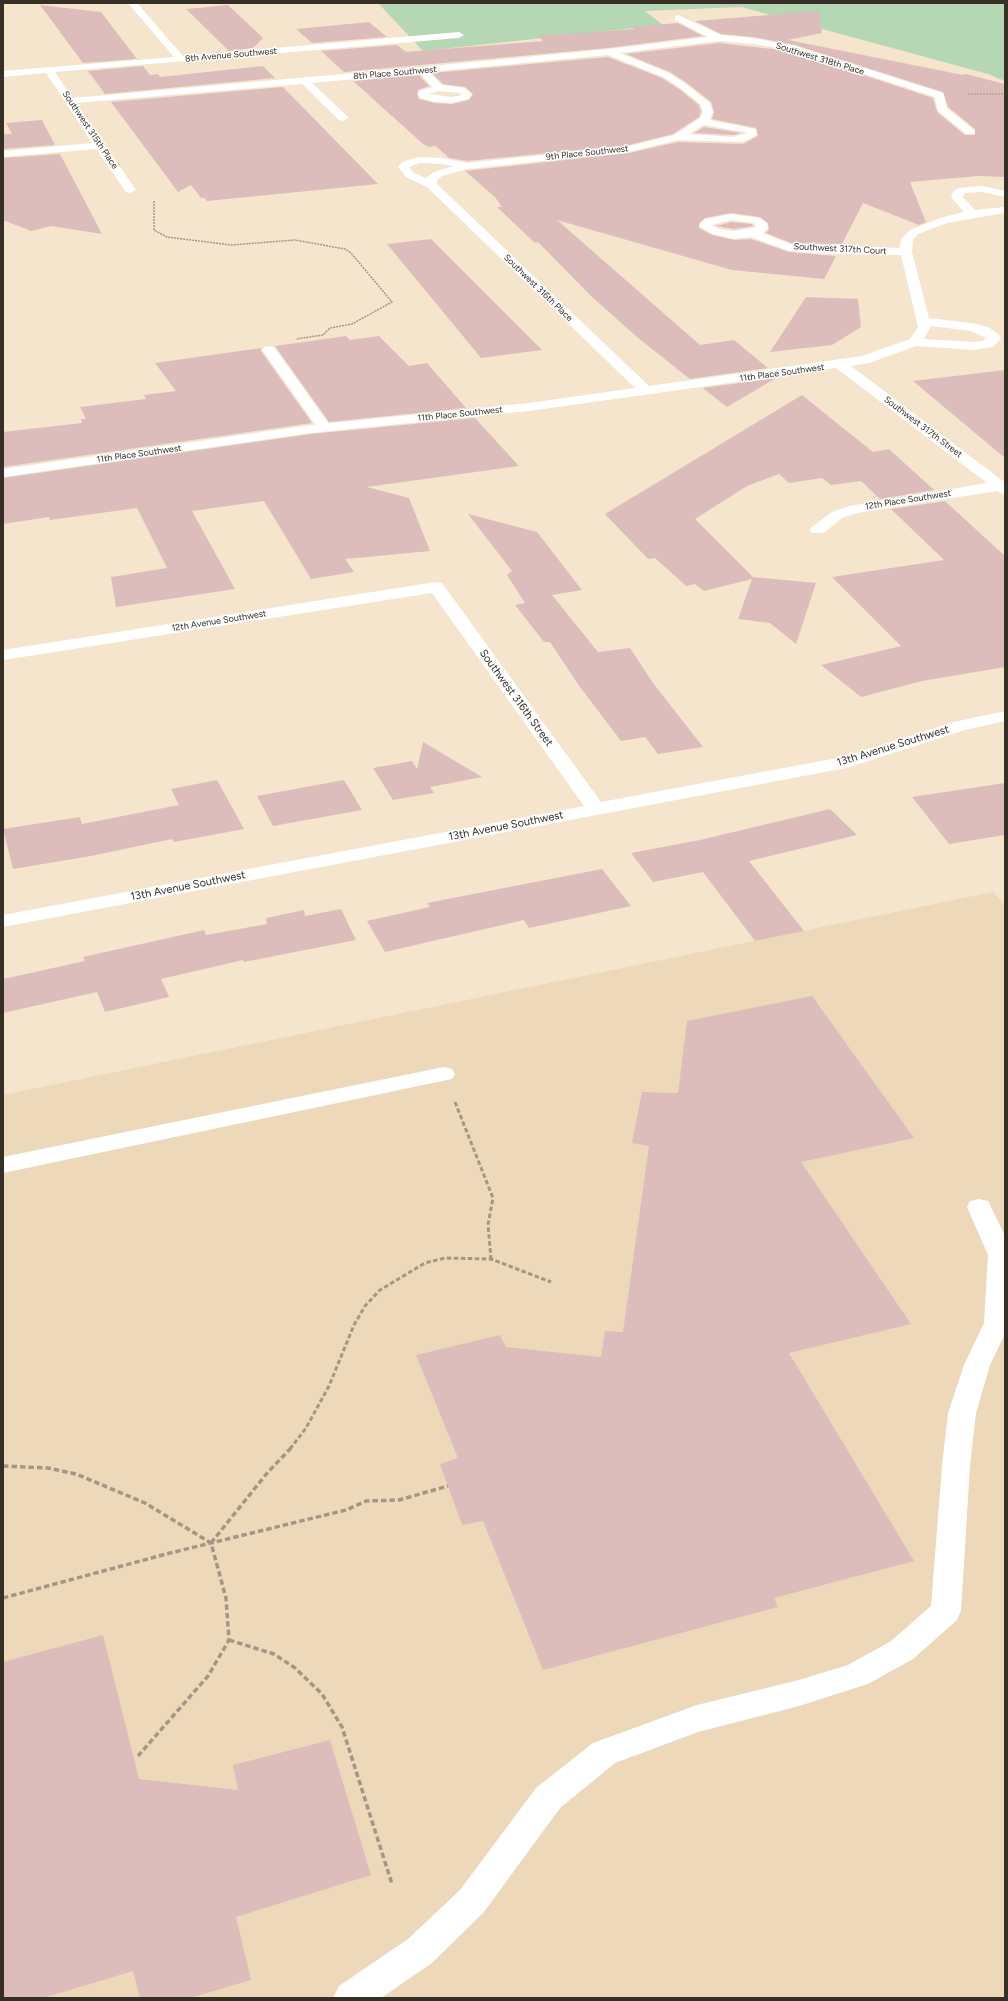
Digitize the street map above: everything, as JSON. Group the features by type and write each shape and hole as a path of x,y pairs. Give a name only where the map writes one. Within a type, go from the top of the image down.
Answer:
{"street":[{"path":"132,3 181,59"},
{"name":"Southwest 318th Place","path":"678,18 719,38 753,41 792,48 939,95"},
{"name":"8th Avenue Southwest","path":"3,74 459,35"},
{"name":"8th Place Southwest","path":"70,101 305,81 608,52 719,38"},
{"path":"608,52 666,75 696,95 706,104 708,112 703,122 752,131 752,135 743,139 733,140 678,137"},
{"name":"Southwest 315th Place","path":"50,70 130,190"},
{"path":"422,70 439,88"},
{"path":"305,81 343,118"},
{"path":"939,95 942,109 970,132"},
{"name":"9th Place Southwest","path":"466,166 431,160 412,162 403,167 410,175 431,185 431,179 438,174 466,166 629,149 678,137 703,122"},
{"path":"3,154 100,145"},
{"name":"Southwest 316th Place","path":"431,185 646,391"},
{"path":"972,214 958,196 958,193 962,190 982,189 1005,194"},
{"path":"915,342 925,327 906,252 907,239 914,232 928,225 972,214 1005,210"},
{"name":"Southwest 317th Court","path":"752,234 788,246 825,250 906,252"},
{"name":"11th Place Southwest","path":"3,473 324,427 447,416 841,365 884,354 915,342 974,346 987,344 994,338 985,331 973,327 924,321"},
{"path":"269,350 324,427"},
{"name":"Southwest 317th Street","path":"841,365 1003,487"},
{"name":"12th Place Southwest","path":"818,530 837,515 854,509 1003,487"},
{"name":"12th Avenue Southwest","path":"3,655 436,587"},
{"name":"Southwest 316th Street","path":"436,587 596,809"},
{"name":"13th Avenue Southwest","path":"3,921 846,762 953,728 1005,716"},
{"path":"3,1165 444,1074"},
{"path":"351,1998 420,1951 472,1901 548,1798 604,1753 697,1719 799,1693 857,1675 902,1650 946,1611 954,1521 956,1466 962,1413 977,1365 997,1322 1001,1255 979,1207"}],"path":[{"path":"939,95 1005,94"},
{"path":"130,190 155,202 154,230 167,237 230,245 295,240 345,249 351,253 392,302 352,324 330,328 323,335 291,340"},
{"path":"444,1074 493,1198 489,1212 488,1225 491,1259"},
{"path":"211,1543 268,1472 288,1451 306,1428 329,1386 354,1325 365,1306 380,1290 425,1263 445,1258 491,1259 551,1282"},
{"path":"3,1466 48,1468 76,1474 145,1503 211,1543 226,1598 229,1640 208,1676 138,1756"},
{"path":"3,1598 211,1543 346,1510 366,1501 399,1500 448,1486"},
{"path":"229,1640 274,1654 295,1668 322,1694 342,1727 392,1884"}],"shaded area":[{"path":"993,892 1005,905 1005,1998 3,1998 3,1095"}],"green space":[{"path":"378,3 1005,3 1005,81 988,74 741,7 645,11 663,25 423,51"}],"building":[{"path":"40,5 101,12 137,59 83,63"},
{"path":"228,5 263,38 253,48 229,51 186,9"},
{"path":"819,11 822,33 788,40 963,75 966,74 1005,84 1005,177 978,176 910,182 926,222 919,225 863,203 842,244 791,243 766,233 769,229 768,223 760,217 731,213 705,218 699,223 699,228 712,235 734,240 751,239 789,252 836,256 824,279 732,270 557,220 700,345 734,340 768,368 690,379 638,338 592,297 538,242 535,243 497,207 502,207 495,197 465,171 629,153 678,142 743,144 758,136 756,128 712,119 714,112 711,102 687,83 670,72 626,54 719,43 790,51 933,98 937,112 965,135 975,135 975,129 948,107 943,92 795,45 753,37 721,34 695,21"},
{"path":"369,22 387,37 312,43 296,29"},
{"path":"678,23 703,36 608,48 344,72 321,51 397,45 406,52 543,41 538,36 635,29 632,27"},
{"path":"608,57 662,78 679,89 699,105 701,112 699,117 673,134 629,145 467,161 449,158 436,146 429,147 422,143 353,81 419,75 429,86 418,90 417,94 419,99 435,103 452,104 469,100 473,94 465,87 443,84 432,73"},
{"path":"143,66 150,75 158,74 160,77 263,66 275,78 105,94 88,71"},
{"path":"283,87 378,184 207,201 205,198 201,198 191,185 178,192 111,102"},
{"path":"42,120 55,145 3,149 3,134 12,134 6,123"},
{"path":"704,127 741,133 733,135 694,133"},
{"path":"60,154 102,234 51,226 31,231 3,220 3,158"},
{"path":"731,222 752,224 753,226 734,229 716,226"},
{"path":"431,239 542,350 481,358 387,244"},
{"path":"806,297 858,299 861,327 832,345 770,352"},
{"path":"346,336 350,340 379,336 409,366 427,363 466,408 329,422 275,346"},
{"path":"261,348 261,351 312,423 3,467 3,432 82,423 81,419 86,419 80,407 146,399 144,395 176,391 155,363"},
{"path":"1005,370 1005,458 913,381"},
{"path":"776,378 727,407 703,388"},
{"path":"802,395 873,452 889,449 934,490 880,499 861,481 831,485 822,478 789,483 779,474 747,486 695,519 753,577 816,583 796,644 770,623 738,619 752,579 704,591 695,584 686,586 655,558 648,559 605,514"},
{"path":"475,418 519,466 367,487 409,498 430,551 345,559 354,572 311,579 264,501 192,511 235,589 116,607 111,577 167,568 137,508 50,520 49,517 3,524 3,478 311,434"},
{"path":"945,501 1005,556 1005,667 922,681 861,697 821,665 901,646 832,577 944,560 891,509"},
{"path":"468,514 537,532 582,590 552,595 598,652 630,648 653,683 703,747 658,754 645,737 621,741 580,687 550,642 544,642 515,605 525,603 507,575 512,571"},
{"path":"423,742 482,777 430,787 434,793 393,800 373,768 412,761 417,769"},
{"path":"217,780 244,829 174,842 172,839 91,856 13,869 3,829 80,817 82,824 179,805 171,789"},
{"path":"344,780 362,810 273,826 257,796"},
{"path":"1005,783 1005,835 949,844 912,797"},
{"path":"830,809 857,835 749,861 804,931 755,941 703,872 653,882 631,853 700,840"},
{"path":"602,869 631,906 529,928 524,920 385,952 367,921 430,907 427,903"},
{"path":"341,909 356,940 244,962 243,960 161,979 169,997 105,1012 97,992 3,1013 3,979 85,961 83,957 204,930 206,935 267,924 266,918 304,910 305,916"},
{"path":"812,996 914,1138 801,1162 911,1324 789,1353 914,1561 774,1598 778,1607 543,1670 483,1521 462,1525 440,1464 458,1458 416,1355 500,1335 506,1347 601,1357 605,1331 623,1332 649,1146 632,1143 642,1092 678,1093 687,1021"},
{"path":"103,1635 139,1779 238,1790 233,1765 330,1740 371,1875 236,1917 251,1980 190,1998 140,1998 133,1971 43,1998 3,1998 3,1662"}]}
